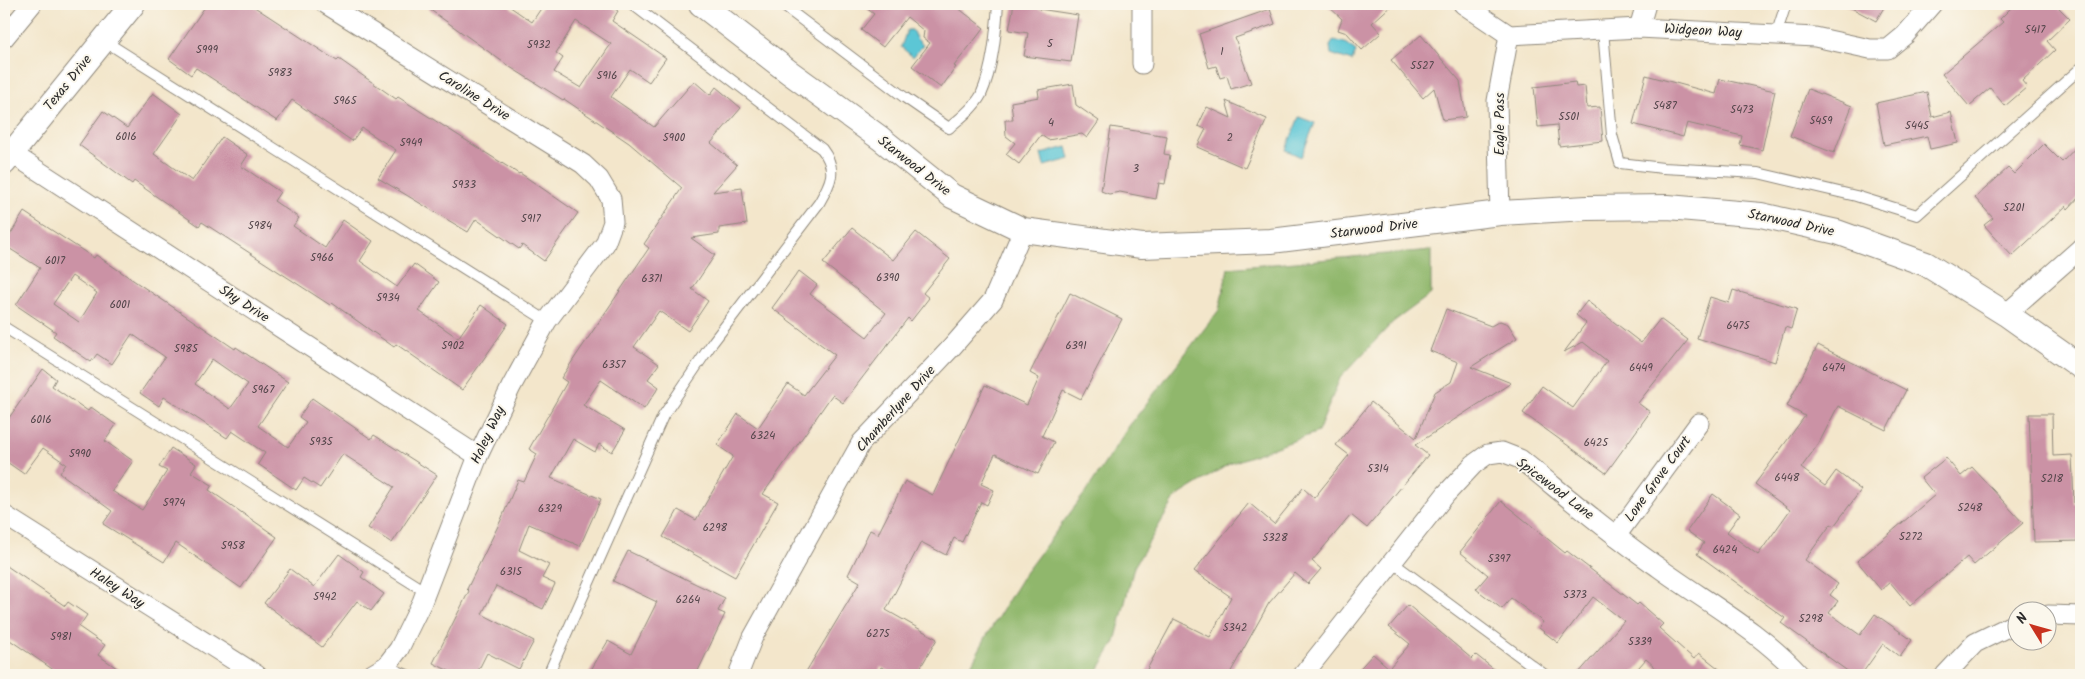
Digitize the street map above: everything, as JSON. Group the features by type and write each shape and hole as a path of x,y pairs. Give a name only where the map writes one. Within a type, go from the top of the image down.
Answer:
{"street":[{"path":"4,38 32,4"},
{"name":"Texas Drive","path":"6,154 133,4"},
{"name":"Starwood Drive","path":"701,4 789,72 880,138 952,196 1023,230 1142,246 1251,242 1500,213 1586,208 1668,207 1761,215 1837,232 1926,264 2006,314 2081,367"},
{"path":"1142,4 1142,64"},
{"path":"1463,4 1509,35"},
{"path":"1638,28 1646,4"},
{"name":"Widgeon Way","path":"1509,35 1638,28 1815,37 1870,49 1888,49 1905,35 1932,4"},
{"name":"Caroline Drive","path":"331,5 583,164 599,178 611,199"},
{"name":"Eagle Pass","path":"1500,213 1498,101 1509,35"},
{"name":"Shy Drive","path":"6,154 478,456"},
{"name":"Haley Way","path":"379,671 399,649 426,592 478,456 511,387 547,321 605,244 613,222 611,199"},
{"name":"Chamberlyne Drive","path":"738,675 753,637 861,443 952,347 993,300 1023,230"},
{"path":"2006,314 2081,248"},
{"name":"Lone Grove Court","path":"1616,536 1699,423"},
{"name":"Spicewood Lane","path":"1303,675 1446,494 1474,464 1488,454 1502,452 1520,459 1657,567 1731,616 1789,663 1800,675"},
{"name":"Haley Way","path":"4,515 257,675"},
{"path":"2058,615 2081,616"},
{"path":"1945,675 1975,643 2008,627"}],"lane":[{"path":"548,675 663,416 713,342 819,203 830,183 832,167 822,149 632,4"},
{"path":"781,4 904,97 949,128 968,111 981,95 992,56 998,4"},
{"path":"1776,35 1786,4"},
{"path":"1603,30 1612,135 1620,163 1663,168 1758,173 1856,196 1917,216 2081,68"},
{"path":"103,40 547,321"},
{"path":"4,327 426,592"},
{"path":"1392,562 1545,675"},
{"path":"379,671 407,675"}],"green space":[{"path":"1431,250 1431,294 1393,322 1340,378 1318,432 1229,464 1176,497 1134,567 1115,642 1095,675 966,675 987,635 1025,573 1088,489 1129,426 1219,310 1228,268"}],"water":[{"path":"907,30 912,30 916,38 923,45 913,57 901,47"},
{"path":"1334,40 1345,43 1356,51 1352,61 1331,54 1330,46"},
{"path":"1299,117 1315,123 1301,157 1286,150"},
{"path":"1067,147 1070,159 1044,166 1041,154"}],"building":[{"path":"207,4 250,4 337,61 339,59 396,99 398,97 520,173 578,213 544,261 522,245 519,249 476,219 468,232 378,178 396,150 362,128 352,141 292,100 277,121 196,68 191,75 169,59"},
{"path":"422,4 506,4 532,22 544,4 608,4 618,11 612,21 666,58 649,82 630,69 611,97 654,127 694,81 710,95 716,87 741,108 711,143 737,165 713,192 742,188 747,224 719,228 719,234 691,238 715,255 692,289 708,301 688,331 659,311 634,347 659,364 648,379 659,387 644,409 601,380 583,405 625,430 612,452 599,444 595,452 573,439 551,478 601,499 580,546 529,524 519,550 549,565 542,578 555,584 543,609 496,586 482,614 534,641 519,669 487,653 476,675 457,675 433,663 469,591 467,589 501,520 518,480 524,482 537,454 529,449 567,382 561,378 649,248 644,244 682,188 629,143 564,99 510,67","holes":["576,21 611,44 581,88 554,72 563,58 556,53"]},
{"path":"861,4 953,4 984,28 954,66 956,67 941,88 912,66 930,43 923,38 924,31 907,17 883,47 861,30 874,14"},
{"path":"1014,4 1038,4 1039,9 1078,15 1071,62 1024,56 1028,33 1009,30"},
{"path":"1326,4 1393,4 1372,23 1381,33 1362,50 1347,33 1338,30 1342,19"},
{"path":"1844,4 1886,4 1876,21"},
{"path":"2015,4 2055,4 2070,19 2047,41 2055,50 2022,81 2027,87 2005,106 1990,88 1969,106 1942,74 2003,22 2000,19"},
{"path":"1270,9 1275,24 1235,38 1251,83 1231,89 1227,76 1220,78 1216,66 1209,68 1199,34"},
{"path":"1421,35 1460,81 1466,117 1443,120 1434,88 1423,98 1391,60"},
{"path":"1646,75 1716,94 1720,79 1775,91 1762,150 1740,145 1742,136 1687,123 1683,137 1633,124"},
{"path":"1575,82 1576,87 1585,86 1587,108 1600,107 1603,141 1559,146 1557,125 1538,127 1534,87"},
{"path":"1073,84 1076,105 1099,121 1087,138 1082,134 1048,140 1041,135 1019,164 1006,154 1015,143 1006,136 1005,120 1013,120 1011,102 1039,97 1038,90"},
{"path":"1808,89 1852,106 1834,153 1790,136"},
{"path":"1927,92 1932,117 1951,112 1958,143 1930,149 1927,136 1884,145 1876,103"},
{"path":"153,93 182,114 154,154 192,181 222,137 248,155 241,166 280,192 274,201 299,218 293,226 325,248 343,220 373,241 360,261 397,287 414,264 439,282 419,311 458,338 481,305 508,324 462,390 396,344 394,347 332,303 330,305 202,222 199,226 134,181 132,184 79,145 103,111 127,128"},
{"path":"1226,101 1267,119 1245,168 1197,147 1206,129 1198,126 1207,107 1231,118"},
{"path":"1111,127 1167,136 1164,154 1170,155 1165,184 1159,183 1156,199 1120,192 1109,194 1101,191"},
{"path":"2081,142 2081,195 2068,209 2066,206 2012,256 1984,225 1993,218 1975,198 2008,168 2014,174 2044,144 2062,162"},
{"path":"24,212 94,258 96,255 235,349 236,347 288,382 258,426 288,447 306,422 299,417 312,398 371,439 374,435 437,475 392,543 368,528 394,487 343,454 320,488 304,478 296,490 258,464 265,453 232,431 227,438 164,397 159,406 140,393 165,357 132,334 112,364 97,354 91,362 53,336 56,332 16,305 40,268 4,245","holes":["72,276 97,293 79,322 53,304","212,359 248,384 230,409 195,384"]},
{"path":"852,228 893,260 916,232 950,259 923,293 929,298 911,321 908,318 843,403 832,395 763,494 778,502 735,577 663,537 678,510 696,520 733,456 717,445 738,414 758,428 788,384 804,395 835,355 772,308 799,271 817,285 810,294 867,337 886,313 823,263"},
{"path":"1733,290 1797,309 1791,329 1785,327 1775,362 1697,338 1710,297 1729,303"},
{"path":"1070,293 1122,319 1081,399 1063,390 1042,436 1054,442 1038,474 995,454 981,484 994,490 987,505 981,502 962,542 954,538 946,555 921,542 886,610 937,639 916,675 896,675 881,667 877,675 804,675 860,582 848,575 870,530 878,534 905,481 933,495 985,385 1027,405 1039,378 1030,373"},
{"path":"1587,301 1641,343 1660,319 1688,340 1638,403 1650,412 1606,473 1523,413 1542,386 1573,408 1607,361 1583,342 1564,352 1586,323 1576,315"},
{"path":"1446,309 1491,326 1500,321 1508,324 1517,338 1471,367 1511,383 1415,445 1428,455 1367,528 1351,515 1312,561 1321,569 1308,584 1295,573 1269,603 1229,675 1144,675 1174,619 1210,637 1231,597 1194,571 1249,503 1274,524 1303,488 1314,498 1349,455 1336,445 1371,402 1416,438 1435,392 1451,382 1458,362 1430,351"},
{"path":"1818,345 1906,390 1886,430 1838,406 1819,443 1801,468 1825,486 1836,471 1861,490 1834,526 1831,524 1805,560 1838,584 1830,595 1838,601 1829,613 1860,635 1875,614 1912,640 1900,657 1883,644 1861,675 1853,675 1781,623 1785,618 1697,554 1704,543 1687,531 1713,494 1740,514 1727,532 1758,555 1790,510 1755,484 1805,416 1787,406"},
{"path":"43,369 56,379 52,386 88,411 91,407 116,425 105,441 133,461 112,491 142,510 167,471 159,467 171,448 196,464 191,472 212,485 209,490 277,537 241,588 176,543 164,562 103,524 112,511 60,473 66,464 43,448 24,474 4,460 4,425"},
{"path":"2029,414 2052,414 2053,456 2072,455 2074,503 2081,503 2081,541 2034,542"},
{"path":"1946,458 1961,476 1972,467 2023,523 1974,565 1967,557 1910,606 1890,582 1881,590 1857,561 1935,495 1921,478"},
{"path":"1501,501 1565,553 1567,551 1637,605 1639,603 1663,624 1659,628 1694,659 1699,653 1727,675 1664,675 1646,659 1632,675 1577,675 1624,621 1593,597 1558,643 1539,628 1543,622 1511,598 1502,609 1476,589 1488,575 1460,552"},
{"path":"628,551 725,598 718,611 725,614 696,675 588,675 608,641 631,654 657,602 613,581"},
{"path":"339,554 364,572 361,577 384,594 371,611 357,601 322,647 264,603 290,569 314,587"},
{"path":"4,564 65,606 68,602 87,615 79,627 105,645 98,655 127,675 61,675 4,636"},
{"path":"1408,605 1472,659 1476,655 1501,675 1354,675 1373,654 1389,668 1410,644 1389,627"}]}
